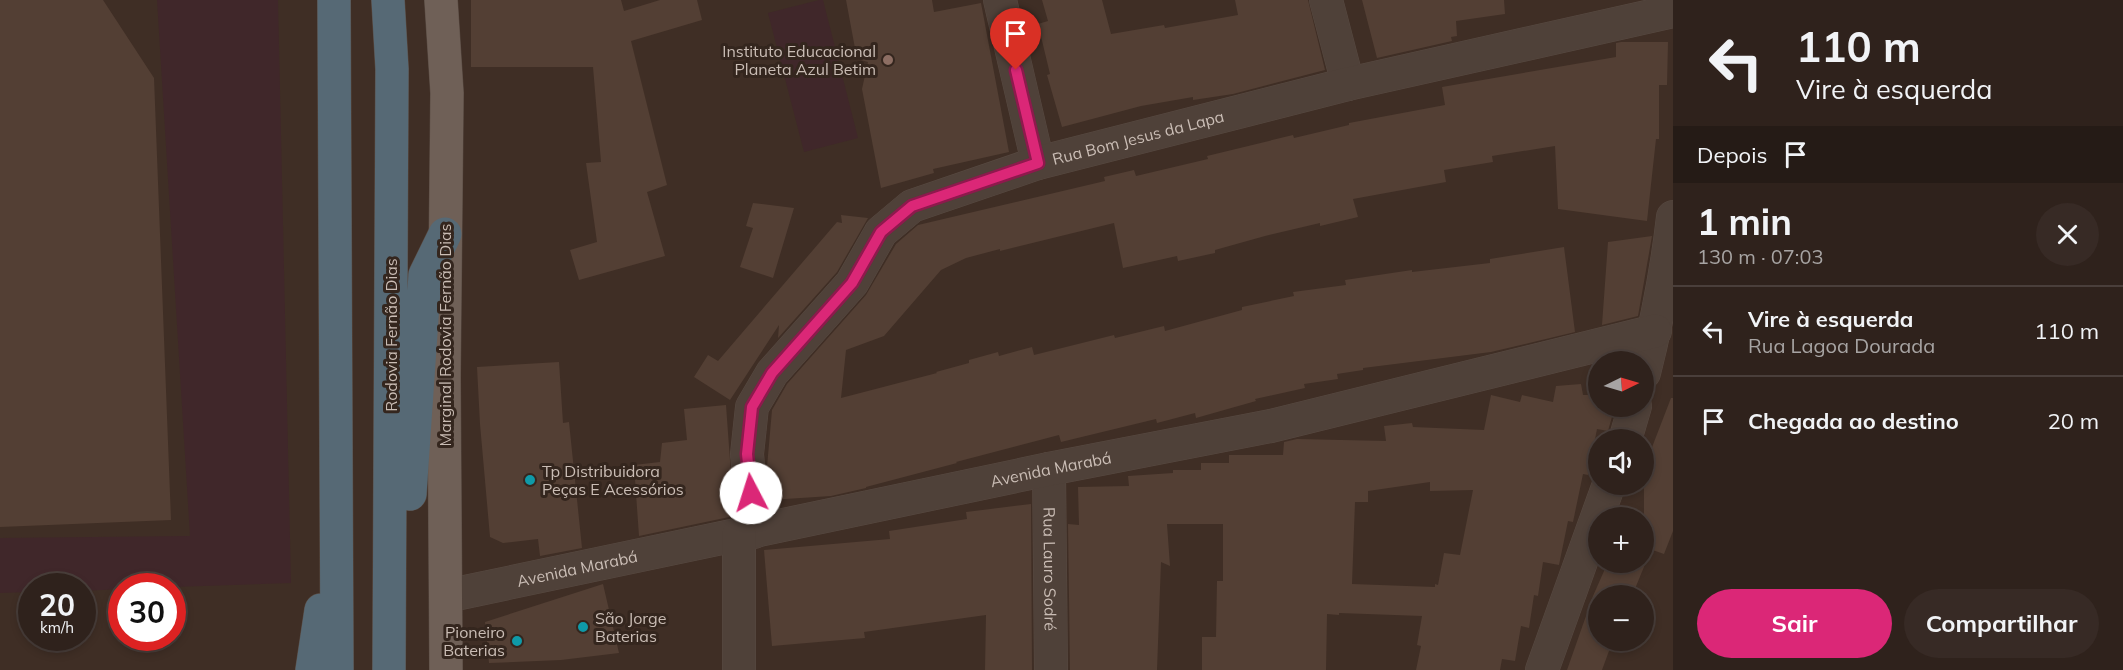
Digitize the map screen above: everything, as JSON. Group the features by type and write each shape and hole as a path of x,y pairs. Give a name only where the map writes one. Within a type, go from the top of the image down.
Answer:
{"highway":[{"path":"333,0 338,670"},
{"name":"Rodovia Fernão Dias","path":"388,0 392,69 389,670"},
{"path":"390,564 408,520 425,275 445,234"},
{"path":"312,670 337,502"}],"main road":[{"name":"Marginal Rodovia Fernão Dias","path":"441,0 447,93 446,670"}],"street":[{"path":"1000,0 1038,163"},
{"path":"1326,0 1348,84"},
{"name":"Rua Bom Jesus da Lapa","path":"738,670 746,533 747,454 752,407 772,373 852,283 881,232 912,206 1038,163 1348,84 1673,11"},
{"path":"1650,351 1668,264 1673,218"},
{"name":"Avenida Marabá","path":"446,596 1049,469 1271,426 1655,331"},
{"name":"Rua Lauro Sodré","path":"1049,469 1051,670"},
{"path":"1542,670 1605,495"}],"shaded area":[{"path":"157,0 278,0 291,583 186,587 186,573 108,573 108,590 96,590 96,573 18,573 18,592 0,593 0,538 190,536"},
{"path":"823,0 858,138 804,152 768,13"}],"building":[{"path":"0,0 103,0 154,78 171,520 0,527"},
{"path":"471,0 621,0 624,11 660,0 697,0 702,20 631,41 667,185 647,192 665,256 579,280 570,250 597,242 586,163 601,162 593,67 471,67"},
{"path":"846,0 932,0 934,12 981,3 1009,152 933,169 934,173 881,188 862,89 868,62 857,59"},
{"path":"1042,0 1102,0 1111,34 1164,25 1165,28 1238,15 1235,0 1308,0 1325,70 1233,94 1193,100 1193,97 1141,106 1062,127 1047,75 1050,74 1038,24 1048,21"},
{"path":"1362,0 1504,0 1505,14 1456,21 1457,36 1451,37 1452,41 1377,58"},
{"path":"1668,42 1667,85 1659,85 1659,139 1656,139 1647,221 1558,209 1555,146 1492,156 1493,162 1444,170 1446,182 1353,199 1358,217 1265,236 1215,250 1215,253 1178,261 1177,256 1123,268 1114,223 966,258 941,270 884,336 846,350 841,398 937,373 969,363 969,360 998,352 999,356 1032,347 1034,355 1114,335 1115,338 1164,326 1165,331 1242,310 1242,307 1294,296 1293,292 1346,285 1345,280 1412,270 1412,272 1490,263 1490,259 1564,247 1575,332 1491,352 1363,368 1363,370 1337,374 1338,379 1304,384 1305,388 1255,399 1256,401 1196,418 1195,413 1157,423 1156,419 1061,442 1059,435 831,496 770,500 767,467 772,410 787,384 866,295 896,244 918,225 1105,181 1104,177 1134,170 1136,176 1293,135 1294,138 1349,125 1349,123 1445,105 1442,87 1616,57 1616,43"},
{"path":"753,203 794,208 773,278 740,267 753,228 746,226"},
{"path":"841,215 868,218 837,272 778,338 779,325 730,400 694,377 708,355 718,361 837,222 842,223"},
{"path":"1652,236 1638,316 1602,325 1608,242"},
{"name":"Tp Distribuidora Peças E Acessórios","path":"559,362 563,423 569,422 582,548 540,556 538,539 503,543 490,537 477,367"},
{"path":"1581,384 1583,395 1588,395 1588,417 1612,417 1609,429 1588,429 1588,475 1583,474 1573,522 1568,521 1559,565 1543,562 1538,596 1534,595 1529,628 1521,626 1515,661 1502,659 1500,670 1416,670 1421,646 1417,645 1422,616 1339,613 1339,615 1327,614 1326,670 1202,670 1202,637 1216,637 1217,581 1223,581 1223,524 1167,524 1170,566 1161,562 1157,670 1070,670 1068,524 1079,525 1078,487 1129,486 1128,476 1173,473 1173,470 1201,470 1201,463 1229,463 1229,455 1283,455 1284,442 1297,439 1386,441 1384,426 1412,423 1413,427 1484,430 1491,395 1520,402 1522,395 1553,402 1556,386","holes":["1430,482 1430,491 1473,490 1460,555 1444,553 1438,585 1435,584 1435,587 1352,584 1355,502 1368,502 1368,491"]},
{"path":"1671,398 1673,398 1673,531 1664,554 1654,550 1654,507 1644,507 1644,495 1654,495 1654,442"},
{"path":"726,405 734,516 639,536 634,465 660,462 662,443 687,440 684,409"},
{"path":"1031,504 1032,670 985,670 986,615 864,632 865,638 772,646 764,550 890,539 889,531 967,519 966,512"},
{"path":"1603,573 1641,573 1637,585 1598,585"},
{"path":"603,584 619,653 561,660 489,663 485,622"},
{"path":"1588,610 1588,651 1609,651 1602,670 1567,670"}],"place":[{"name":"Instituto Educacional Planeta Azul Betim","path":"888,60"},
{"name":"Tp Distribuidora Peças E Acessórios","path":"530,480"},
{"name":"São Jorge Baterias","path":"583,627"},
{"name":"Pioneiro Baterias","path":"517,641"}],"route":[{"path":"751,493 747,454 752,407 772,373 852,283 881,232 912,206 1038,163 1016,70"}]}
